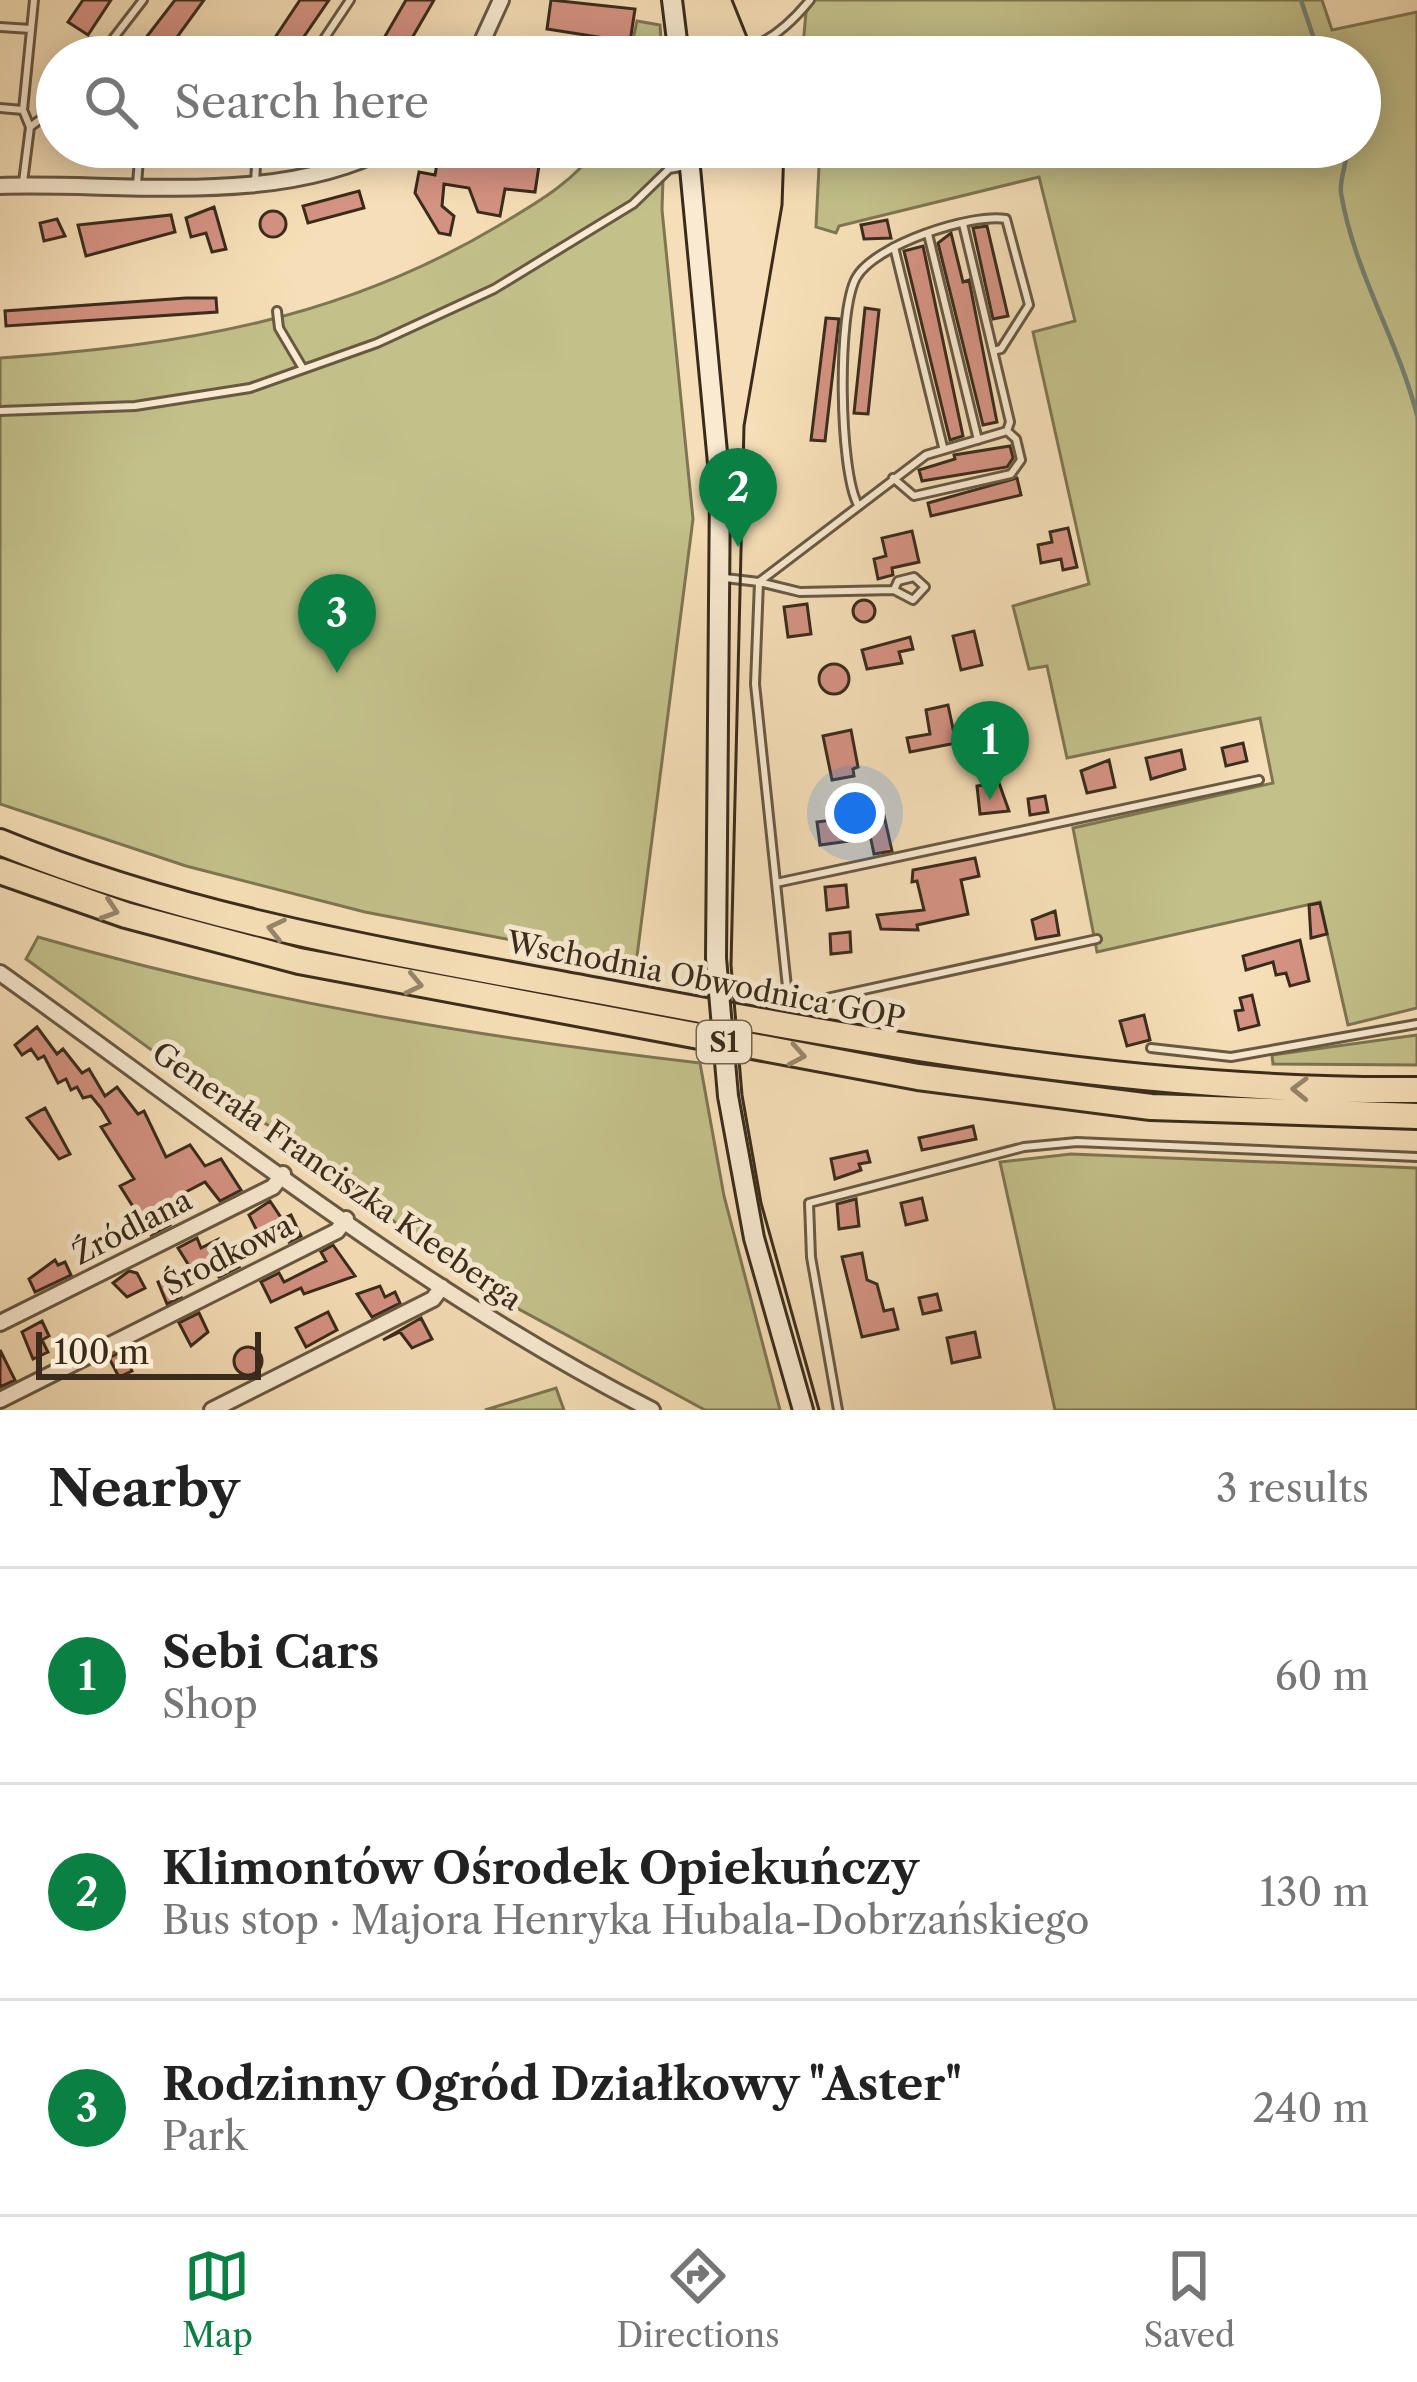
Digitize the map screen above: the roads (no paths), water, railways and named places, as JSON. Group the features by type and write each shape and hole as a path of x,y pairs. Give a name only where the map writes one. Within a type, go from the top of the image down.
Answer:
{"highway":[{"name":"Wschodnia Obwodnica GOP","path":"0,842 172,902 306,936 955,1057 1185,1085 1417,1090"},
{"name":"Wschodnia Obwodnica GOP","path":"0,871 164,926 299,961 918,1076 1151,1107 1417,1115"}],"street":[{"path":"485,36 501,0"},
{"path":"672,0 676,36"},
{"path":"0,186 255,183 306,180 333,168"},
{"path":"690,168 712,379 722,578 716,958 728,1096 754,1238 803,1410"},
{"name":"Generała Franciszka Kleeberga","path":"0,974 442,1286 585,1376 652,1410"},
{"name":"Źródlana","path":"0,1323 273,1187 283,1174"},
{"name":"Środkowa","path":"0,1400 337,1231 346,1219"},
{"path":"212,1410 433,1299 442,1286"}],"lane":[{"path":"23,185 30,128 23,110 34,0"},
{"path":"115,36 143,0"},
{"path":"326,36 350,0"},
{"path":"775,36 789,29 810,0"},
{"path":"0,27 31,29"},
{"path":"0,109 23,110"},
{"path":"30,128 36,123"},
{"path":"137,184 138,168"},
{"path":"255,183 256,168"},
{"path":"0,411 135,406 250,388 408,331 494,289 633,204 671,168"},
{"path":"858,505 841,438 850,304 854,281 868,261 928,234 994,217 1006,219 1029,305 1001,349 993,351"},
{"path":"962,224 1010,422 1007,431"},
{"path":"928,234 978,440"},
{"path":"894,247 944,448"},
{"path":"277,311 280,328 302,367"},
{"path":"1007,431 944,448 893,478 759,582 755,684 787,987 806,1000 860,993 1097,939"},
{"path":"893,478 914,496 1010,474 1021,460 1016,439 1007,431"},
{"path":"722,578 800,592 894,590 913,600 925,587 922,579 914,578 898,581 894,590"},
{"path":"776,883 1259,779"},
{"path":"1151,1048 1231,1057 1417,1024"},
{"path":"838,1410 812,1256 809,1203 1024,1147 1077,1142 1417,1157"}],"waterway":[{"path":"1301,0 1313,36"},
{"path":"1344,168 1341,187 1347,222 1417,415"}],"tram line":[{"path":"732,0 747,36"},
{"path":"783,168 782,205 744,426 731,965 742,1095 761,1203 819,1410"}],"place":[{"name":"Klimontów Ośrodek Opiekuńczy","path":"738,547"},
{"name":"Rodzinny Ogród Działkowy \"Aster\"","path":"337,673"},
{"name":"Sebi Cars","path":"990,800"}]}
